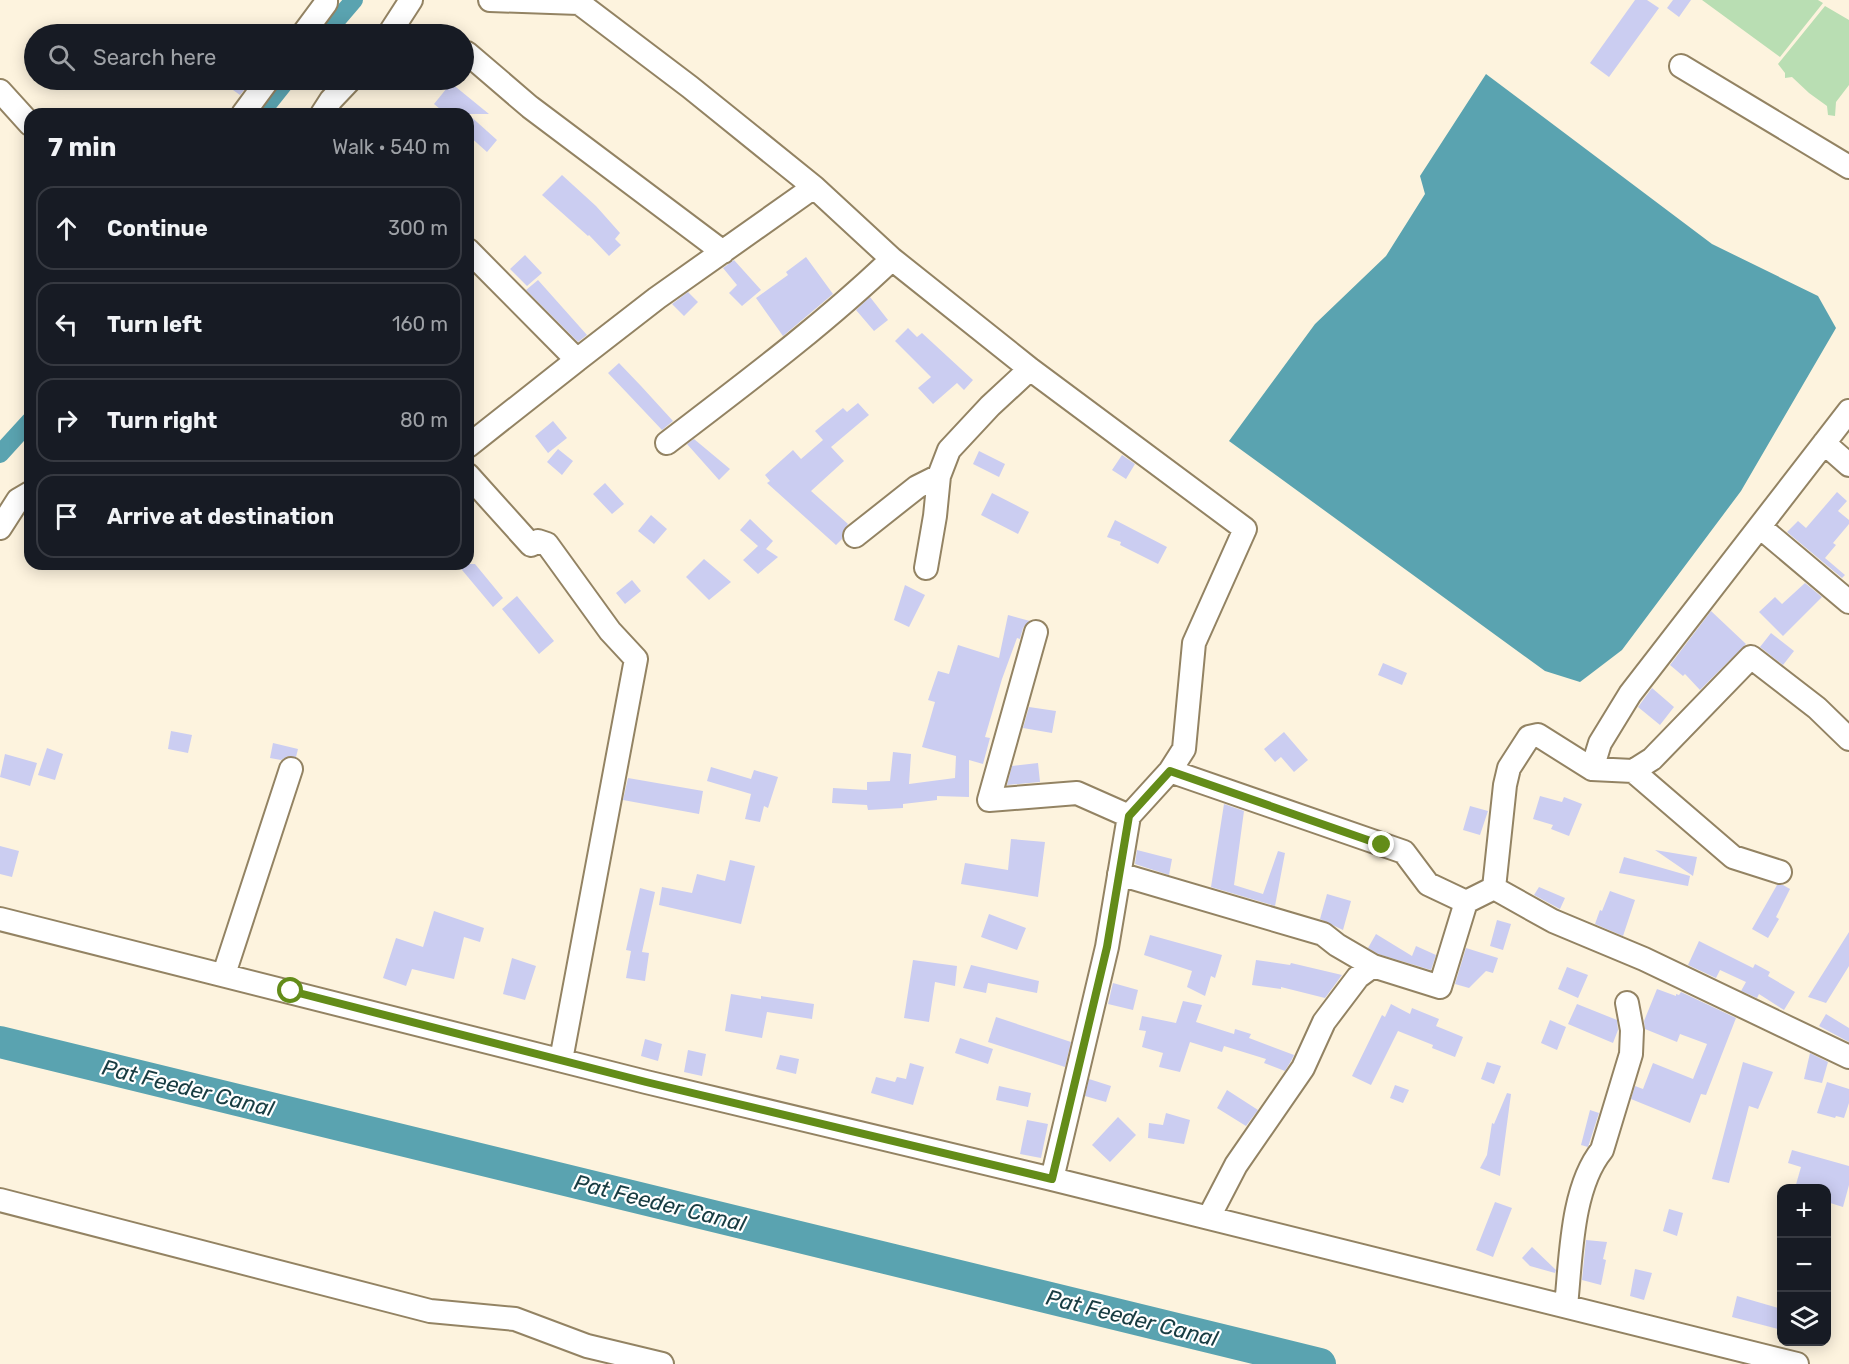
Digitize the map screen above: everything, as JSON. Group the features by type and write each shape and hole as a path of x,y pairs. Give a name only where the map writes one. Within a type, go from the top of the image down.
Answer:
{"street":[{"path":"310,24 326,0"},
{"path":"395,24 411,0"},
{"path":"490,0 579,3 690,87 814,188 892,259 1030,369 1245,529 1194,643 1184,749 1170,771 1129,816 1107,947 1052,1179"},
{"path":"474,58 530,107 723,252"},
{"path":"1681,66 1849,167"},
{"path":"247,108 261,90"},
{"path":"326,108 340,90"},
{"path":"0,91 24,117"},
{"path":"474,442 657,298 814,188"},
{"path":"474,256 577,360"},
{"path":"667,443 834,313 892,259"},
{"path":"926,568 939,476 949,450 990,406 1030,369"},
{"path":"1592,769 1600,743 1630,694 1849,411"},
{"path":"1824,443 1849,465"},
{"path":"855,536 917,487 939,476"},
{"path":"474,482 531,545 538,541 547,544 610,631 636,659 561,1060"},
{"path":"0,528 18,500 24,496"},
{"path":"1761,527 1849,602"},
{"path":"1036,632 989,800 1077,793 1129,816"},
{"path":"1494,888 1504,785 1509,768 1529,738 1538,735 1592,769 1633,771 1652,759 1751,657 1817,708 1849,739"},
{"path":"224,974 291,769"},
{"path":"1170,771 1404,852 1428,884 1466,902"},
{"path":"1633,771 1733,857 1780,872"},
{"path":"1119,874 1323,934 1373,966 1440,987 1466,902 1494,888"},
{"path":"1494,888 1553,921 1644,959 1849,1058"},
{"path":"0,919 561,1060 1209,1217 1797,1364"},
{"path":"1209,1217 1236,1165 1303,1068 1324,1022 1358,976 1373,966"},
{"path":"1566,1306 1575,1215 1593,1161 1602,1150 1630,1054 1632,1030 1627,1003"},
{"path":"0,1200 430,1311 515,1319 587,1346 662,1364"}],"green space":[{"path":"1702,0 1818,0 1823,3 1780,57"},
{"path":"1825,6 1849,20 1849,85 1836,102 1835,116 1828,115 1827,106 1792,77 1785,78 1785,73 1778,64"}],"water":[{"path":"1486,74 1712,244 1818,296 1836,328 1741,491 1622,650 1580,682 1545,671 1229,441 1315,324 1386,256 1425,194 1420,176"}],"building":[{"path":"1635,0 1647,0 1659,8 1609,77 1590,63"},
{"path":"1673,0 1691,0 1679,17 1667,8"},
{"path":"233,90 244,90 240,95"},
{"path":"445,90 460,90 489,114 474,114 474,108 439,108 434,104"},
{"path":"474,119 497,140 487,152 474,140"},
{"path":"562,175 596,206 620,233 615,239 621,245 609,256 589,235 542,195"},
{"path":"525,255 542,273 527,286 510,269"},
{"path":"806,257 833,294 783,336 756,298 788,275 786,272"},
{"path":"734,260 761,290 742,306 729,293 737,285 723,268"},
{"path":"538,280 587,335 578,342 526,290"},
{"path":"688,292 698,302 684,316 672,304"},
{"path":"870,297 888,320 874,331 856,310"},
{"path":"908,328 917,337 922,333 973,380 964,390 957,383 933,404 918,388 931,377 895,341"},
{"path":"619,363 673,421 662,430 608,373"},
{"path":"858,403 869,415 831,447 844,461 811,491 848,524 843,531 842,539 836,545 767,483 770,481 765,475 793,450 801,459 823,440 815,431 843,408 847,412"},
{"path":"553,421 567,438 548,453 535,436"},
{"path":"694,439 730,469 719,480 687,444"},
{"path":"558,449 573,461 562,475 547,462"},
{"path":"979,451 1005,464 999,477 973,464"},
{"path":"1122,455 1135,464 1126,479 1112,470"},
{"path":"605,483 624,504 612,514 593,494"},
{"path":"1837,492 1847,501 1838,511 1849,520 1849,524 1833,543 1836,545 1825,558 1845,575 1842,578 1787,532 1798,521 1806,528"},
{"path":"992,493 1029,512 1018,534 981,515"},
{"path":"651,515 667,529 654,544 638,531"},
{"path":"750,519 773,541 766,549 778,557 758,574 743,560 758,546 740,530"},
{"path":"1115,520 1167,547 1158,564 1120,545 1121,542 1107,537"},
{"path":"704,559 731,582 709,600 686,577"},
{"path":"475,564 503,598 493,607 462,570 474,570"},
{"path":"632,580 641,591 625,604 616,593"},
{"path":"1805,583 1822,597 1783,636 1759,612 1775,597 1782,604"},
{"path":"905,585 925,595 909,627 894,620"},
{"path":"517,596 554,641 539,654 502,609"},
{"path":"1711,611 1746,644 1700,690 1685,674 1683,676 1670,665"},
{"path":"1008,615 1030,621 1023,628 1020,639 1017,638 1002,679 985,737 990,738 983,764 969,760 969,797 937,796 937,800 903,804 903,808 868,810 867,805 832,803 833,788 867,790 867,782 890,781 893,752 911,754 909,784 955,778 956,756 922,747 935,702 928,700 938,671 949,674 958,645 999,658"},
{"path":"1771,633 1794,651 1783,665 1760,647"},
{"path":"1383,663 1407,673 1402,685 1378,675"},
{"path":"1652,688 1674,707 1660,725 1638,707"},
{"path":"1029,707 1056,711 1052,733 1023,728"},
{"path":"171,731 192,735 188,753 168,749"},
{"path":"1284,732 1308,760 1294,772 1281,757 1275,762 1264,749"},
{"path":"273,743 298,749 296,757 288,756 281,760 270,758"},
{"path":"47,748 63,754 55,780 38,775"},
{"path":"5,754 37,763 30,786 0,777"},
{"path":"1038,763 1040,782 1007,785 1012,766"},
{"path":"711,767 751,779 754,770 778,777 768,808 764,806 760,822 745,819 751,794 707,781"},
{"path":"628,778 703,791 699,814 623,800"},
{"path":"1540,796 1562,802 1564,797 1582,804 1569,836 1551,829 1553,825 1533,819"},
{"path":"1224,804 1244,811 1234,885 1263,894 1278,851 1285,853 1275,906 1211,887"},
{"path":"1470,806 1488,811 1480,835 1463,830"},
{"path":"1011,839 1045,842 1038,897 961,884 965,863 1008,870"},
{"path":"0,846 19,851 12,877 0,874"},
{"path":"1137,850 1172,859 1169,875 1135,864"},
{"path":"1655,850 1697,857 1693,876"},
{"path":"1624,857 1690,876 1688,886 1619,873"},
{"path":"730,860 755,866 741,924 659,905 662,887 692,893 697,874 725,881"},
{"path":"1777,885 1790,889 1776,917 1779,919 1768,938 1752,929"},
{"path":"1539,887 1565,898 1560,909 1534,895"},
{"path":"640,888 655,892 642,952 649,953 645,981 626,978 631,951 626,950"},
{"path":"1610,891 1635,900 1623,936 1595,924"},
{"path":"1327,894 1351,901 1343,930 1320,919"},
{"path":"434,911 484,928 480,942 464,937 454,979 412,969 406,986 383,978 396,938 423,947"},
{"path":"989,914 1026,928 1017,950 981,937"},
{"path":"1497,920 1511,924 1503,950 1490,946"},
{"path":"1849,932 1849,966 1826,1003 1808,997"},
{"path":"1376,934 1412,956 1416,946 1436,955 1431,970 1378,954 1368,948"},
{"path":"1150,935 1222,955 1215,978 1211,976 1205,996 1187,987 1192,971 1144,955"},
{"path":"1699,941 1753,968 1755,964 1770,972 1768,976 1795,992 1784,1010 1759,994 1757,998 1741,991 1746,982 1720,970 1716,978 1688,965"},
{"path":"1466,948 1498,958 1493,973 1486,971 1469,988 1455,984"},
{"path":"512,958 536,966 525,1000 503,994"},
{"path":"913,960 957,966 955,986 935,982 929,1022 904,1018"},
{"path":"1256,960 1290,965 1291,963 1342,975 1325,998 1281,987 1281,989 1252,985"},
{"path":"971,965 1039,981 1037,993 988,983 986,993 963,988"},
{"path":"1567,967 1588,975 1578,998 1558,989"},
{"path":"1113,983 1138,990 1133,1010 1108,1004"},
{"path":"1657,989 1676,996 1681,992 1736,1018 1706,1095 1701,1094 1690,1123 1631,1099 1635,1086 1643,1089 1653,1063 1693,1079 1707,1044 1680,1034 1677,1042 1645,1029 1644,1021"},
{"path":"731,994 814,1004 812,1019 767,1012 762,1038 725,1031"},
{"path":"1183,1001 1202,1005 1196,1022 1234,1034 1235,1029 1251,1034 1249,1038 1294,1055 1285,1071 1264,1063 1266,1059 1224,1046 1222,1052 1190,1042 1180,1072 1159,1067 1163,1053 1142,1047 1146,1031 1139,1030 1142,1016 1176,1023"},
{"path":"1391,1004 1410,1014 1412,1008 1439,1019 1436,1026 1463,1037 1455,1057 1398,1031 1371,1085 1352,1076 1382,1015 1385,1017"},
{"path":"1577,1004 1617,1020 1618,1030 1613,1043 1568,1024"},
{"path":"1826,1014 1849,1028 1849,1042 1819,1026"},
{"path":"996,1017 1071,1042 1065,1067 988,1042"},
{"path":"1550,1020 1566,1027 1557,1050 1541,1043"},
{"path":"960,1038 993,1049 988,1064 955,1053"},
{"path":"645,1039 662,1044 658,1061 641,1056"},
{"path":"688,1050 706,1054 702,1076 684,1072"},
{"path":"1810,1053 1828,1062 1822,1083 1804,1079"},
{"path":"780,1055 799,1059 796,1074 776,1069"},
{"path":"1487,1062 1501,1066 1494,1084 1481,1079"},
{"path":"1743,1062 1773,1072 1758,1109 1749,1106 1729,1183 1712,1179"},
{"path":"910,1063 924,1067 913,1105 871,1093 876,1077 895,1082 897,1077 906,1079"},
{"path":"1089,1079 1111,1086 1106,1102 1085,1096"},
{"path":"1827,1082 1849,1089 1849,1103 1844,1118 1817,1113"},
{"path":"1395,1085 1409,1090 1403,1103 1390,1098"},
{"path":"999,1086 1031,1093 1028,1107 996,1100"},
{"path":"1227,1090 1258,1110 1246,1126 1217,1108"},
{"path":"1507,1093 1511,1094 1500,1176 1480,1168 1487,1155 1492,1123 1494,1124"},
{"path":"1590,1110 1599,1113 1588,1147 1581,1145"},
{"path":"1166,1113 1190,1120 1184,1144 1148,1138 1149,1123 1163,1125"},
{"path":"1118,1117 1136,1135 1110,1162 1092,1145"},
{"path":"1027,1120 1048,1124 1041,1158 1020,1154"},
{"path":"1792,1150 1849,1166 1849,1185 1843,1207 1831,1203 1831,1184 1796,1184 1801,1167 1788,1163"},
{"path":"1495,1202 1512,1208 1493,1257 1476,1250"},
{"path":"1669,1209 1683,1213 1677,1236 1663,1231"},
{"path":"1586,1240 1607,1242 1601,1285 1582,1280"},
{"path":"1532,1247 1556,1270 1555,1273 1530,1266 1522,1258"},
{"path":"1635,1269 1652,1273 1644,1300 1630,1296"},
{"path":"1737,1296 1777,1308 1777,1329 1732,1317"}],"waterway":[{"path":"334,24 354,0"},
{"path":"265,108 279,90"},
{"path":"0,454 24,428"},
{"name":"Pat Feeder Canal","path":"0,1042 1320,1364"}],"route":[{"path":"291,991 646,1082 1052,1179 1107,947 1129,816 1170,771 1382,845"}]}
